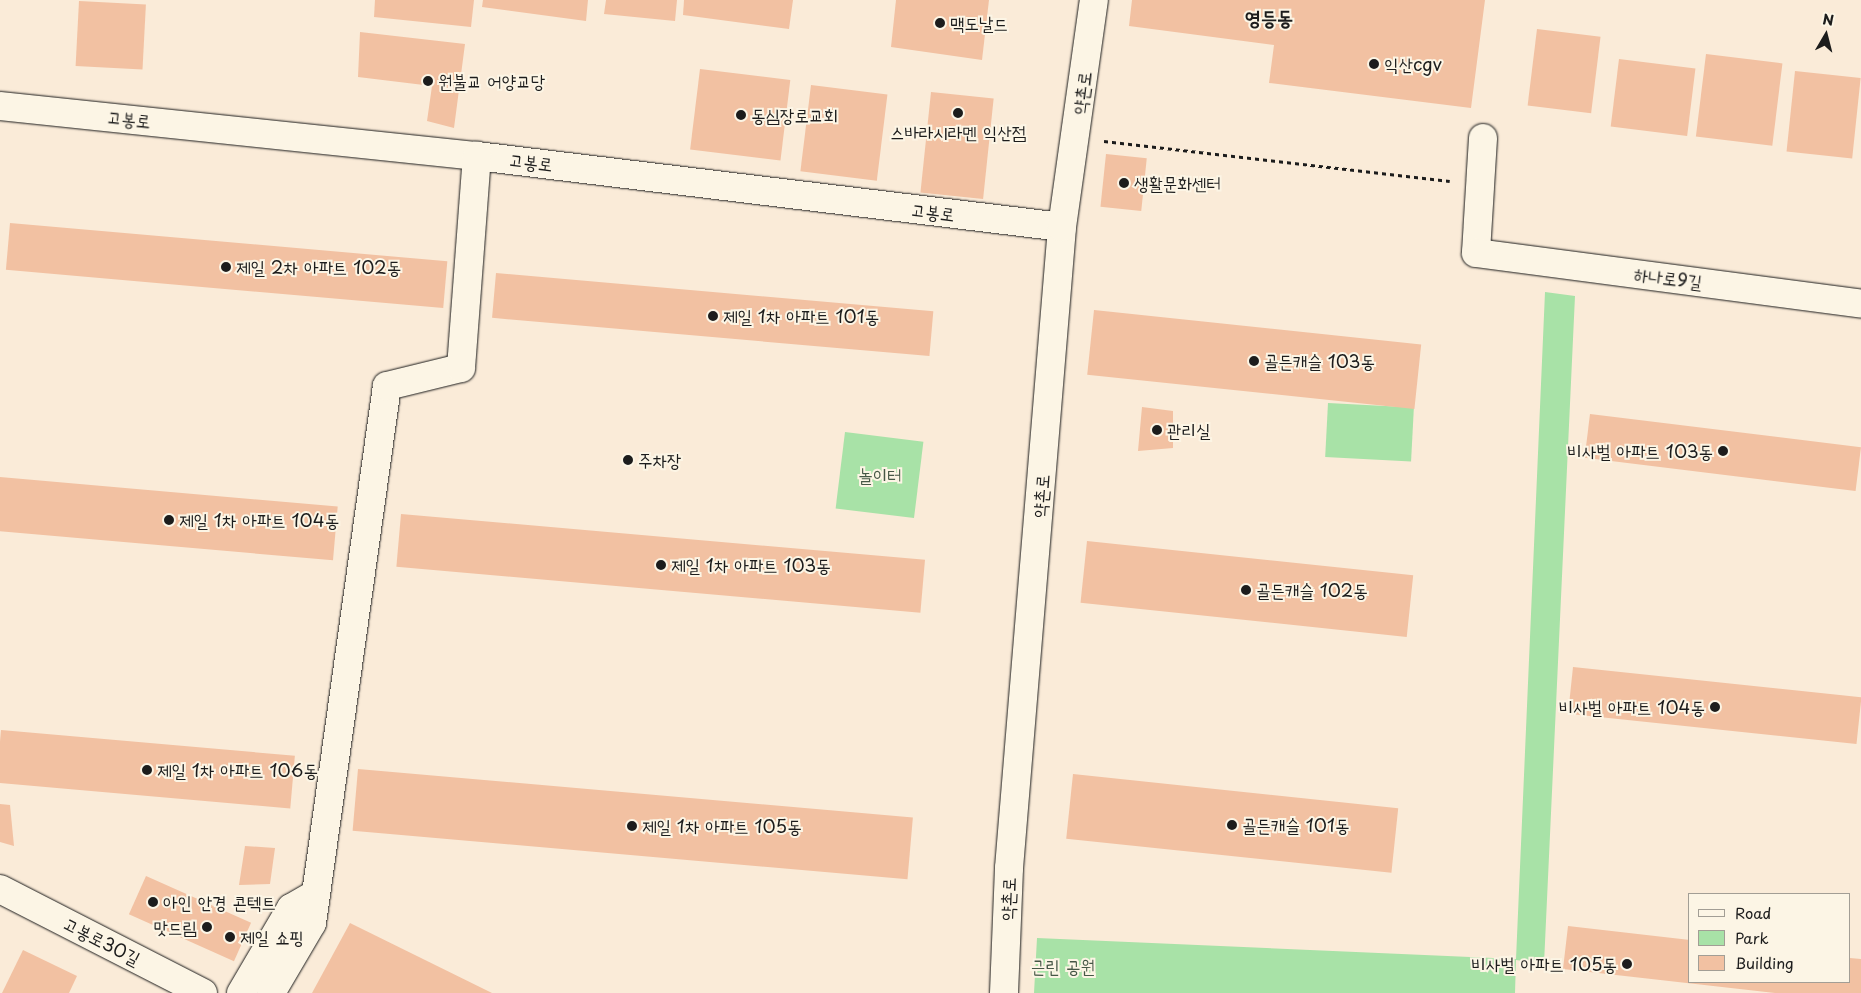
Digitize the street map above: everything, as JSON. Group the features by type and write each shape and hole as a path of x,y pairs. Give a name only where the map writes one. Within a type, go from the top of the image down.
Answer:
{"street":[{"name":"약촌로","path":"1004,993 1009,868 1062,227 1094,0"},
{"name":"고봉로","path":"0,106 477,156 1062,227"},
{"path":"1480,185 1483,138"},
{"path":"272,993 312,923 388,386 461,368 477,156"},
{"name":"하나로9길","path":"1480,185 1476,253 1861,304"},
{"name":"고봉로30길","path":"0,889 203,993"},
{"path":"241,993 291,908 315,894"}],"path":[{"path":"1076,138 1480,185"}],"green space":[{"name":"근린 공원","path":"1545,292 1575,296 1544,964 1516,960 1515,993 1034,993 1037,938 1516,959"},
{"path":"1328,403 1414,408 1411,461 1325,457"},
{"name":"놀이터","path":"845,432 923,442 914,518 836,508"}],"building":[{"path":"375,0 474,0 471,27 374,17"},
{"path":"483,0 588,0 586,21 482,7"},
{"path":"606,0 677,0 675,21 604,14"},
{"path":"684,0 793,0 789,29 683,15"},
{"name":"맥도날드","path":"896,0 989,0 982,60 891,47"},
{"name":"익산cgv","path":"1132,0 1485,0 1471,108 1269,83 1274,45 1129,26"},
{"path":"79,1 146,5 143,69 76,66"},
{"path":"1537,29 1601,37 1591,113 1528,105"},
{"name":"원불교 어양교당","path":"360,32 465,44 454,128 427,121 432,86 358,77"},
{"path":"1706,54 1782,63 1772,146 1696,136"},
{"path":"1619,59 1695,68 1687,136 1611,126"},
{"name":"동심장로교회","path":"700,69 790,80 780,160 690,149"},
{"path":"1795,71 1861,78 1852,158 1787,152"},
{"path":"811,85 887,94 877,181 800,171"},
{"path":"931,92 994,99 983,199 920,192"},
{"name":"생활문화센터","path":"1106,154 1147,158 1141,211 1100,207"},
{"name":"제일 2차 아파트 102동","path":"10,223 447,261 443,308 6,270"},
{"name":"제일 1차 아파트 101동","path":"496,273 933,311 929,356 492,318"},
{"name":"골든캐슬 103동","path":"1094,310 1421,344 1414,409 1087,375"},
{"name":"관리실","path":"1142,407 1173,411 1173,448 1138,451"},
{"name":"비사벌 아파트 103동","path":"1590,414 1861,447 1856,491 1585,458"},
{"name":"제일 1차 아파트 104동","path":"0,477 338,507 333,560 0,531"},
{"name":"제일 1차 아파트 103동","path":"401,514 925,560 920,613 396,567"},
{"name":"골든캐슬 102동","path":"1087,541 1413,575 1407,637 1081,603"},
{"name":"비사벌 아파트 104동","path":"1573,667 1861,697 1856,744 1568,714"},
{"name":"제일 1차 아파트 106동","path":"1,730 295,756 290,809 0,783"},
{"name":"제일 1차 아파트 105동","path":"358,769 913,818 907,879 353,831"},
{"name":"골든캐슬 101동","path":"1073,774 1398,808 1391,873 1066,839"},
{"path":"0,804 10,805 14,846 0,842"},
{"path":"245,846 275,848 270,884 239,885"},
{"path":"146,876 251,923 234,961 129,914"},
{"path":"350,923 492,993 312,993"},
{"name":"비사벌 아파트 105동","path":"1568,926 1688,940 1688,983 1851,983 1851,958 1861,959 1861,993 1775,993 1563,969"},
{"path":"23,950 77,976 69,993 2,993"}],"place":[{"name":"맥도날드","path":"940,23"},
{"name":"익산cgv","path":"1374,64"},
{"name":"원불교 어양교당","path":"428,81"},
{"name":"스바라시라멘 익산점","path":"958,113"},
{"name":"동심장로교회","path":"741,115"},
{"name":"생활문화센터","path":"1124,183"},
{"name":"제일 2차 아파트 102동","path":"226,267"},
{"name":"제일 1차 아파트 101동","path":"713,316"},
{"name":"골든캐슬 103동","path":"1254,361"},
{"name":"관리실","path":"1157,430"},
{"name":"비사벌 아파트 103동","path":"1723,451"},
{"name":"주차장","path":"628,460"},
{"name":"제일 1차 아파트 104동","path":"169,520"},
{"name":"제일 1차 아파트 103동","path":"661,565"},
{"name":"골든캐슬 102동","path":"1246,590"},
{"name":"비사벌 아파트 104동","path":"1715,707"},
{"name":"제일 1차 아파트 106동","path":"147,770"},
{"name":"골든캐슬 101동","path":"1232,825"},
{"name":"제일 1차 아파트 105동","path":"632,826"},
{"name":"아인 안경 콘텍트","path":"153,902"},
{"name":"맛드림","path":"207,927"},
{"name":"제일 쇼핑","path":"230,937"},
{"name":"비사벌 아파트 105동","path":"1627,964"}],"district":[{"name":"영등동","path":"1269,17"}]}
